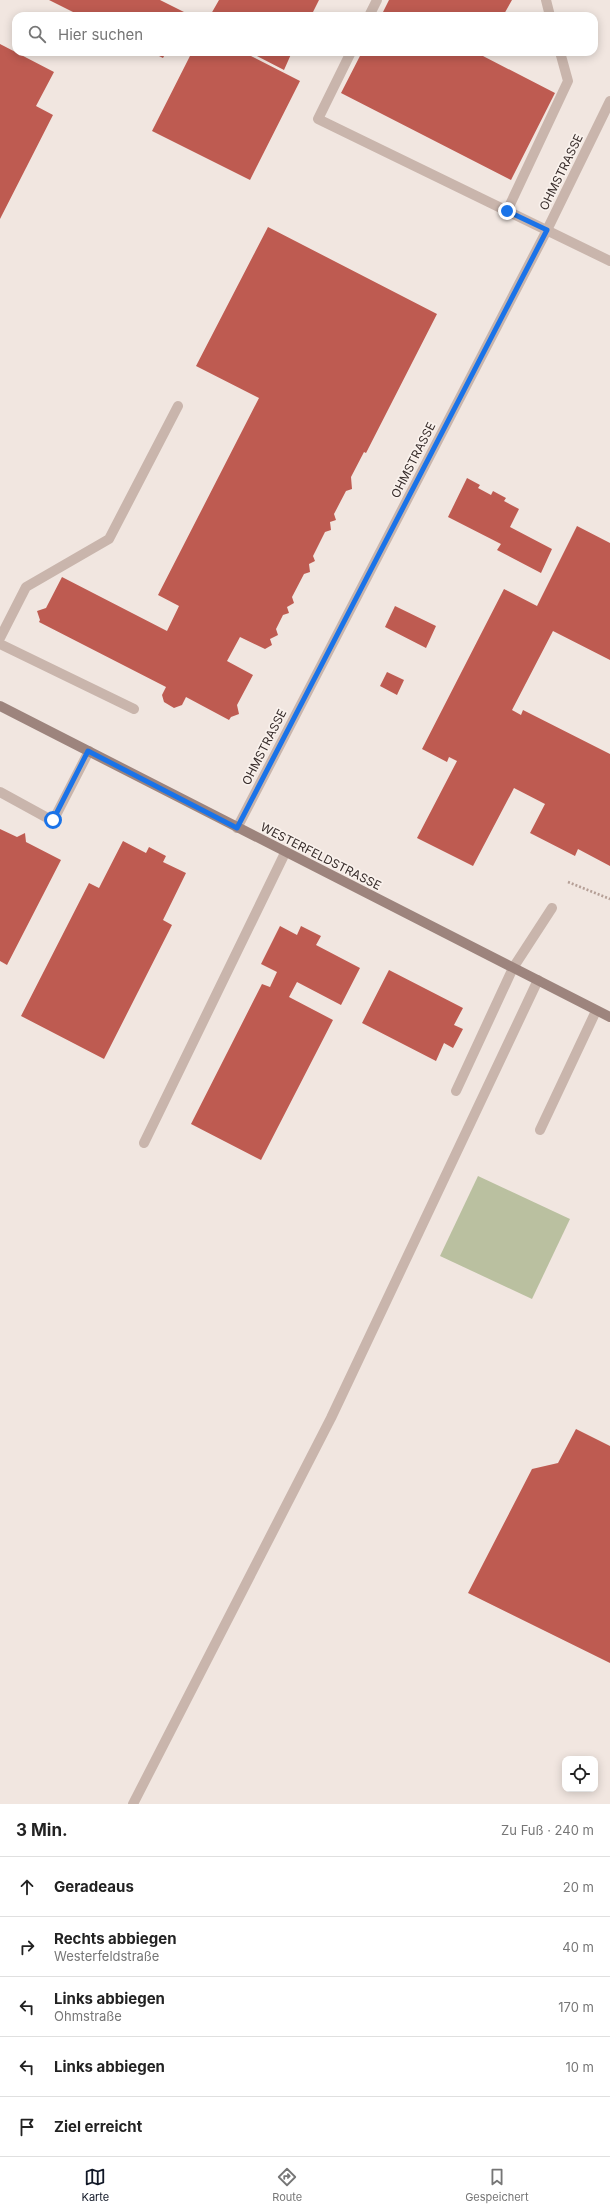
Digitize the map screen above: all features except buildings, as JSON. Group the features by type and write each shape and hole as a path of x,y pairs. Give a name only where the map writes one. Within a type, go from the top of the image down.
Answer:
{"street":[{"path":"371,12 377,0"},
{"path":"546,0 549,12"},
{"path":"349,56 318,119 610,260"},
{"path":"507,211 568,81 561,56"},
{"name":"OHMSTRASSE","path":"237,828 547,230 610,101"},
{"path":"0,638 26,587 109,539 178,406"},
{"path":"0,644 134,709"},
{"name":"WESTERFELDSTRASSE","path":"0,706 610,1017"},
{"path":"0,792 53,820 88,751"},
{"path":"144,1143 285,852"},
{"path":"456,1091 513,968 552,908"},
{"path":"132,1804 331,1418 538,980"},
{"path":"540,1130 596,1011"}],"path":[{"path":"568,882 610,899"}],"green space":[{"path":"478,1176 570,1219 532,1299 440,1256"}],"route":[{"path":"53,820 88,751 237,828 547,230 507,211"}]}
